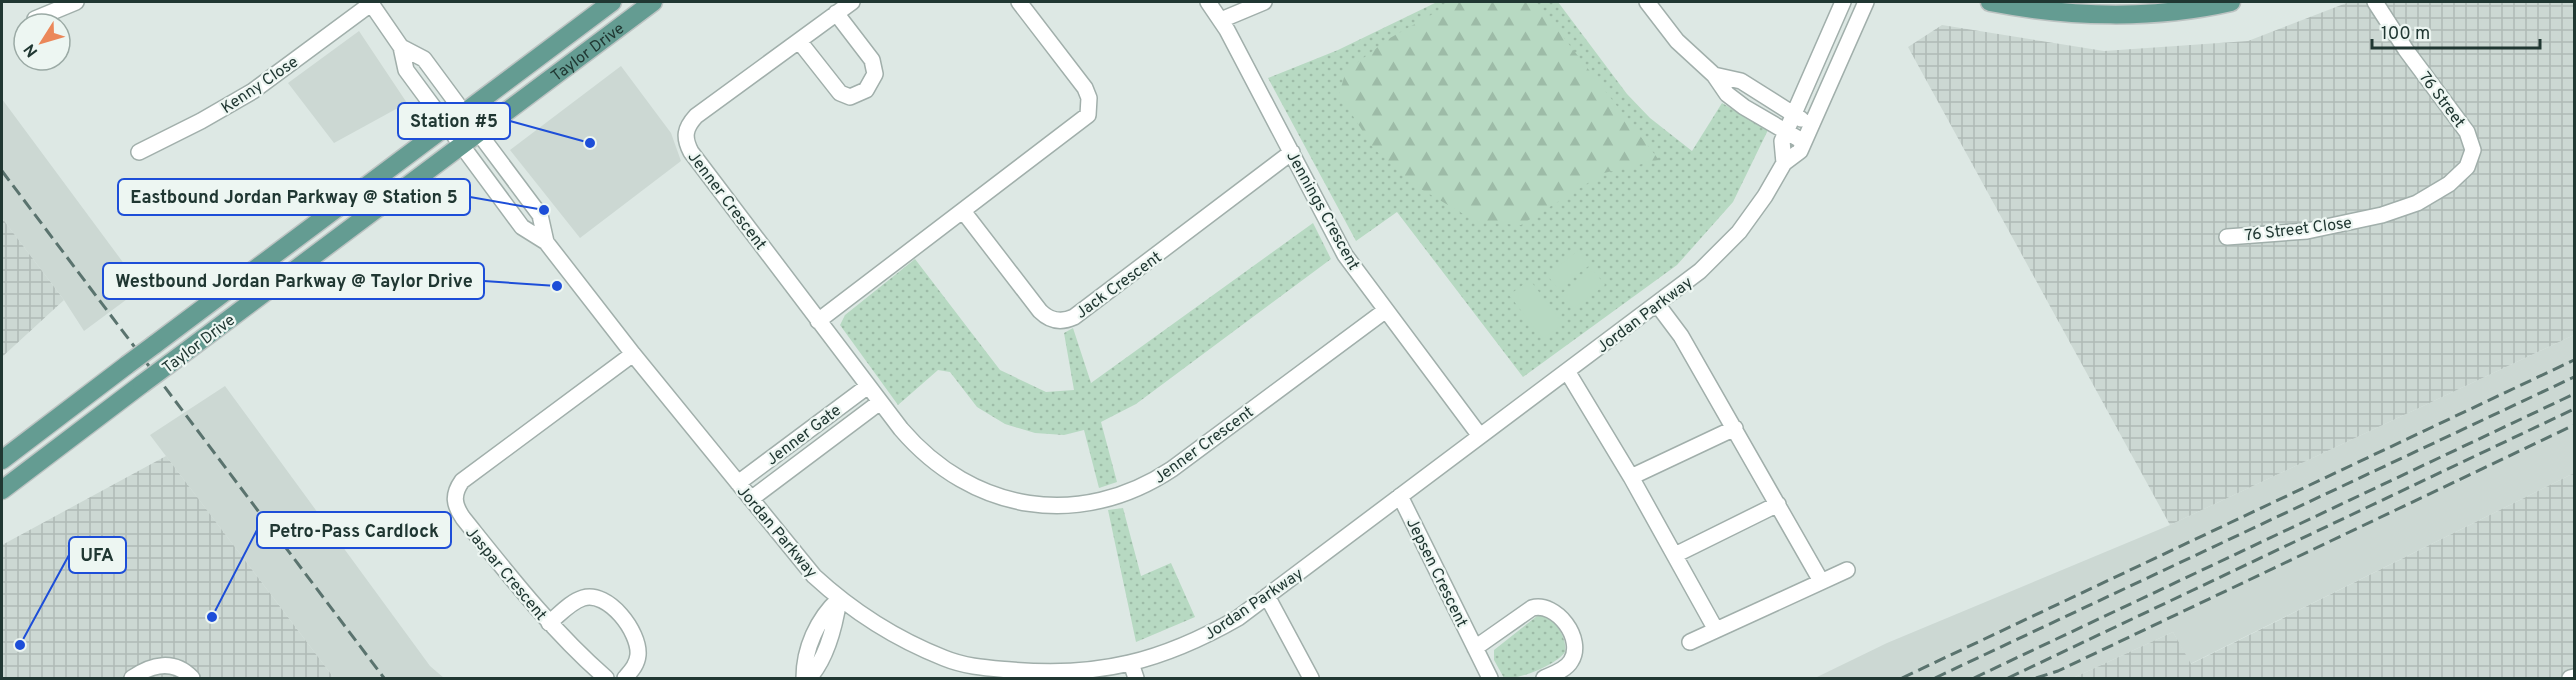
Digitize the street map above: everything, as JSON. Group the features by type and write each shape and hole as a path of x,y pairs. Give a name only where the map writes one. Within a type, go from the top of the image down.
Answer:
{"main road":[{"name":"Taylor Drive","path":"2,460 612,2"},
{"name":"Taylor Drive","path":"2,490 653,2"},
{"path":"1990,2 2044,11 2132,14 2175,11 2231,2"}],"street":[{"path":"52,12 76,2"},
{"path":"371,2 401,46"},
{"name":"Kenny Close","path":"139,152 201,121 253,91 371,2"},
{"name":"Jenner Crescent","path":"852,2 696,116 686,130 685,138 691,152 880,402 921,452 952,476 976,488 1030,504 1060,506 1093,503 1138,489 1166,474 1386,310"},
{"path":"818,321 1088,115 1090,108 1085,88 1019,2"},
{"name":"Jennings Crescent","path":"1208,2 1221,20 1345,255 1480,436"},
{"path":"1221,20 1264,2"},
{"path":"1647,2 1677,42 1714,75 1727,94 1785,133 1804,142"},
{"name":"Jordan Parkway","path":"1784,163 1782,141 1843,2"},
{"name":"Jordan Parkway","path":"401,46 406,70 522,226 546,242 798,559 839,598 870,621 904,639 945,658 977,667 1042,673 1081,671 1131,663 1200,640 1238,618 1700,271 1739,232 1765,196 1784,163 1800,151 1866,2"},
{"name":"76 Street","path":"2375,2 2469,138"},
{"path":"799,41 840,93 850,97 866,90 875,74 872,60 836,13"},
{"name":"Jordan Parkway","path":"401,46 424,59 540,215 546,242"},
{"path":"1714,75 1741,81 1812,125"},
{"name":"76 Street Close","path":"2227,237 2307,231 2344,224 2417,203 2449,184 2467,167 2473,150 2469,138"},
{"name":"Jack Crescent","path":"963,211 1040,311 1049,319 1062,321 1074,317 1292,152"},
{"path":"1657,304 1681,336 1821,581"},
{"name":"Jaspar Crescent","path":"606,678 549,623 456,509 454,499 456,489 462,481 633,354"},
{"path":"1567,371 1631,477 1716,630"},
{"name":"Jenner Gate","path":"738,483 868,386"},
{"name":"Jenner Gate","path":"751,499 880,402"},
{"path":"1631,477 1735,428"},
{"name":"Jepsen Crescent","path":"1400,496 1490,678"},
{"path":"1675,555 1778,504"},
{"path":"1690,642 1847,570"},
{"path":"1267,596 1311,678"},
{"path":"549,623 574,602 583,598 594,597 604,600 628,625 638,646 636,665 625,678"},
{"path":"804,678 804,660 818,624 839,598"},
{"path":"809,678 818,668 833,628 839,598"},
{"name":"Jepsen Crescent","path":"1475,648 1532,608 1540,606 1551,609 1558,614 1572,638 1574,654 1566,667 1544,678"},
{"path":"1131,663 1136,678"},
{"path":"132,678 149,668 165,665 180,669 192,678"},
{"path":"2570,678 2574,677"}],"shaded area":[{"path":"2349,2 2574,2 2574,335 2170,525 1908,47 1942,25 2104,51 2248,41"},
{"path":"359,31 407,103 334,143 288,83"},
{"path":"621,66 671,133 681,161 580,238 510,150"},
{"path":"2,99 142,288 84,331 64,300 2,218"},
{"path":"2,218 64,300 2,357"},
{"path":"2574,335 2574,473 2190,664 2173,632 2073,678 1815,678 1887,643 2170,525"},
{"path":"225,386 430,666 444,678 334,678 150,435"},
{"path":"166,456 334,678 2,678 2,545"},
{"path":"2574,473 2574,678 2073,678 2173,632 2191,664"}],"green space":[{"path":"1437,2 1558,2 1627,94 1650,118 1692,151 1722,103 1768,130 1733,202 1677,265 1523,377 1397,212 1356,241 1268,78 1338,50"},
{"path":"1454,2 1536,2 1659,160 1604,173 1521,225 1477,222 1419,188 1374,149 1339,94 1346,71 1390,38"},
{"path":"1313,223 1331,259 1136,404 1101,422 1117,482 1099,488 1084,430 1064,435 1035,433 1005,424 977,407 950,372 938,370 898,405 840,325 845,315 915,259 1000,370 1046,392 1074,390 1064,333 1073,328 1091,383"},
{"path":"1579,250 1590,265 1558,289 1547,275"},
{"path":"1593,270 1605,285 1573,309 1561,294"},
{"path":"1530,280 1563,324 1543,339 1509,295"},
{"path":"1123,508 1141,576 1171,563 1195,617 1136,642 1108,510"},
{"path":"1537,616 1549,618 1554,622 1562,634 1565,652 1554,662 1537,671 1519,677 1504,678 1494,660 1494,650"}],"railway":[{"path":"2,171 384,678"},
{"path":"1902,678 2574,360"},
{"path":"1935,678 2574,377"},
{"path":"1974,678 2574,394"},
{"path":"2008,678 2574,409"},
{"path":"2036,678 2058,671 2574,425"}],"place":[{"name":"Station #5","path":"590,143"},
{"name":"Eastbound Jordan Parkway @ Station 5","path":"544,210"},
{"name":"Westbound Jordan Parkway @ Taylor Drive","path":"557,286"},
{"name":"Petro-Pass Cardlock","path":"212,617"},
{"name":"UFA","path":"20,645"}]}
